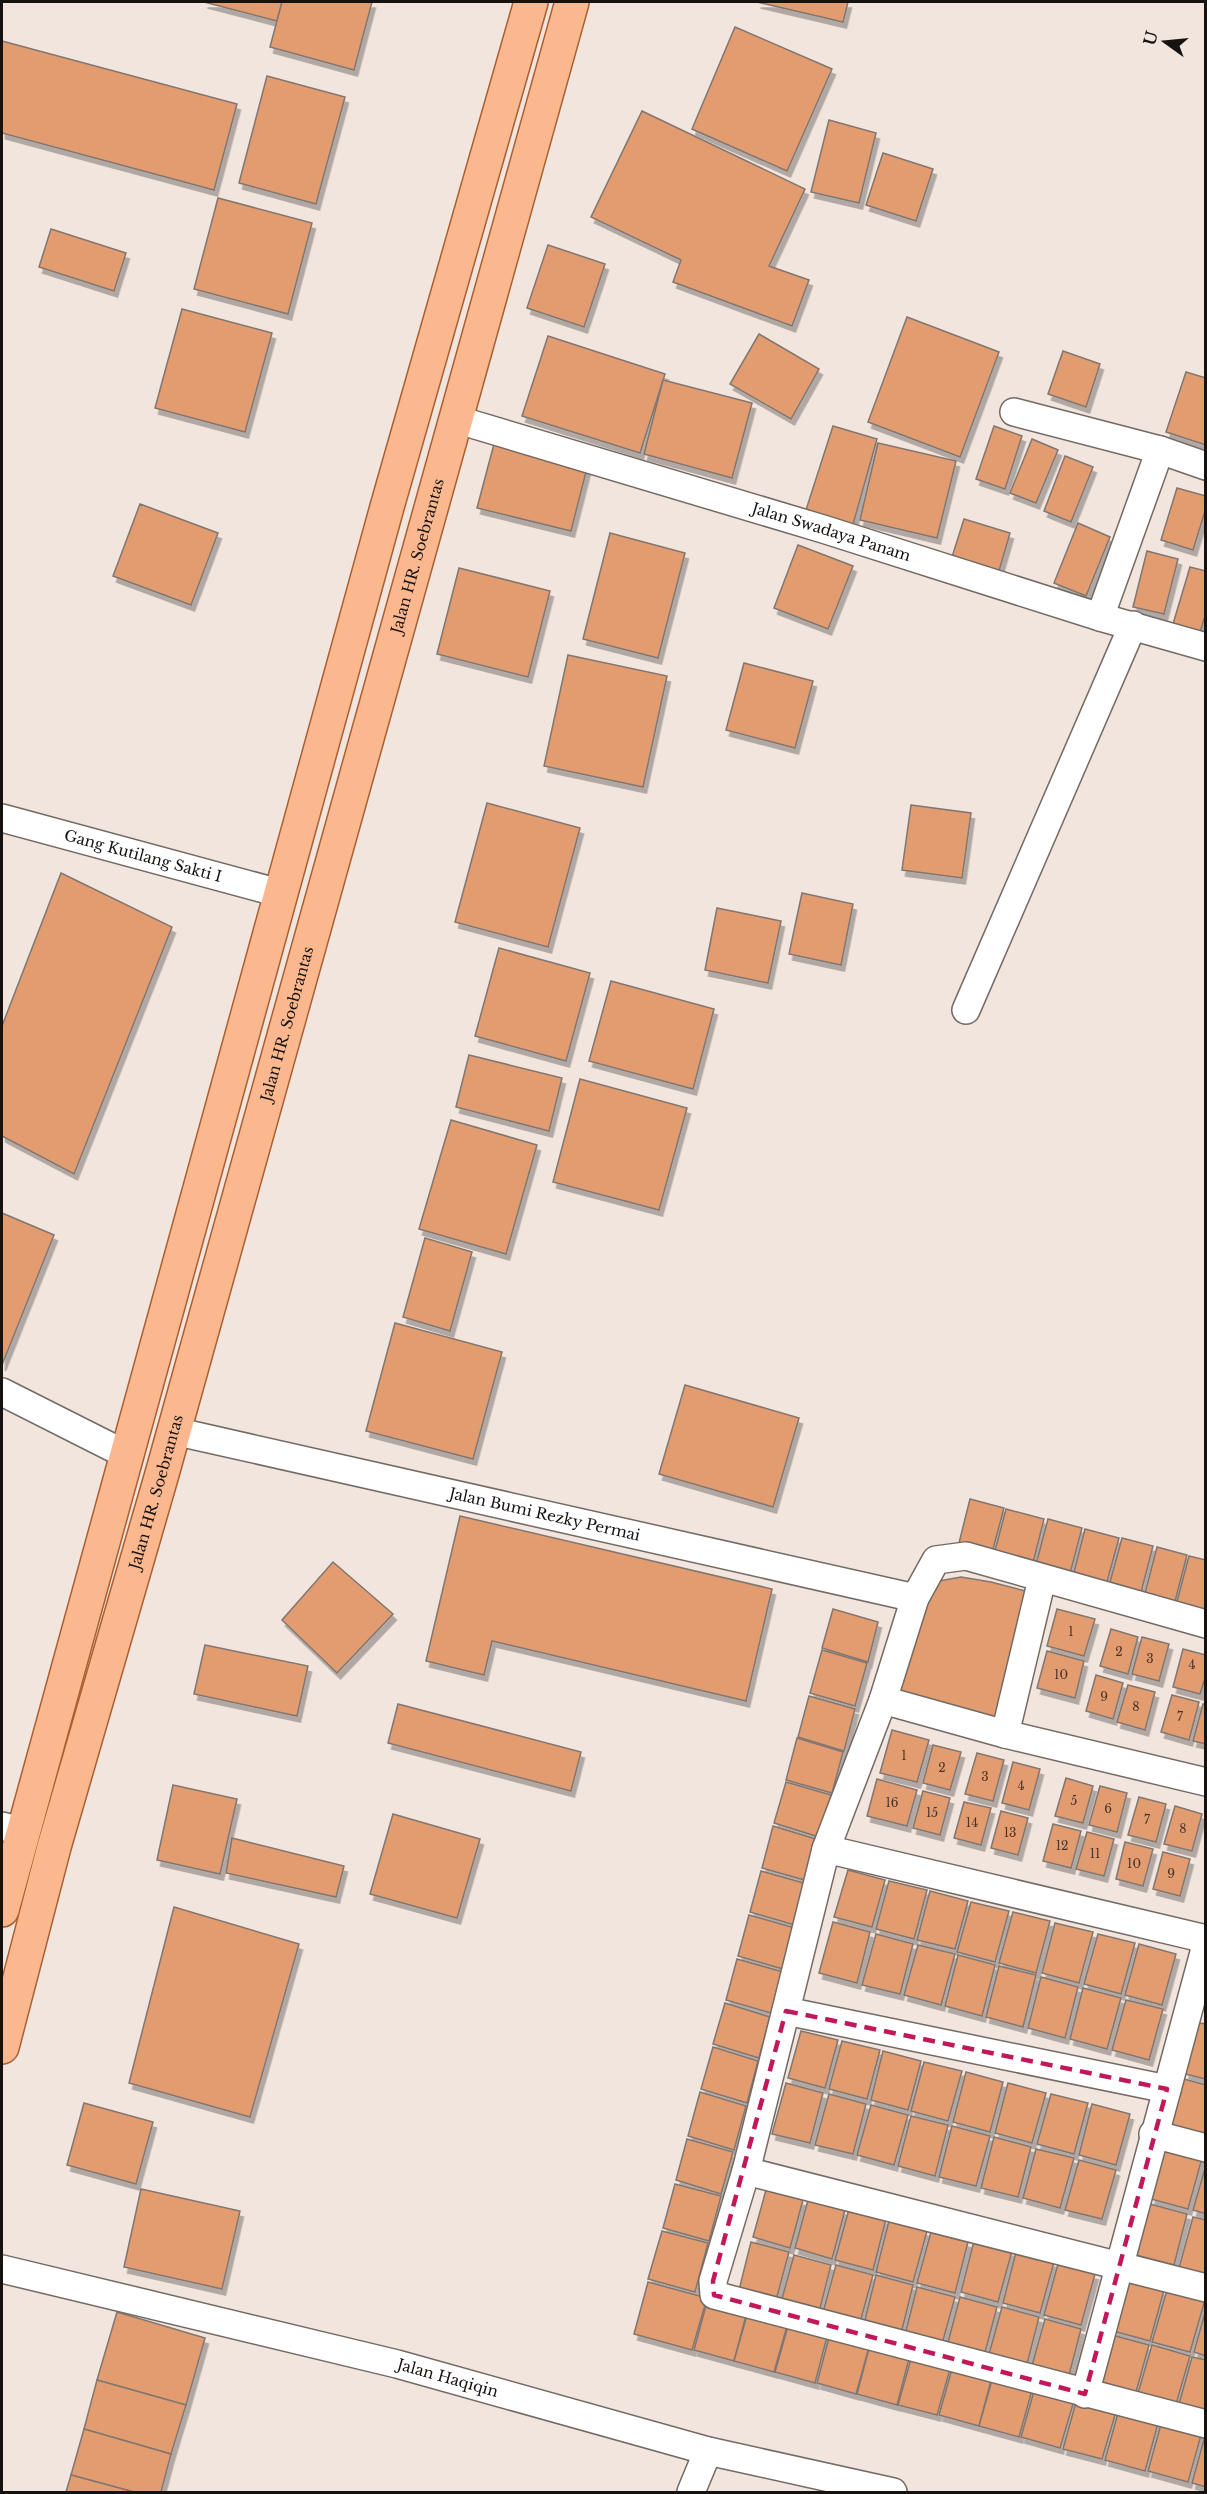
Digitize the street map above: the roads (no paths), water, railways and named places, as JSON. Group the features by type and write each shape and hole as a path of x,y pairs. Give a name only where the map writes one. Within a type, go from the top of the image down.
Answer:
{"main road":[{"path":"2,1910 12,1829 127,1455 283,894 387,507 531,2"},
{"name":"Jalan HR. Soebrantas","path":"2,2047 54,1847 174,1431 572,2"},
{"path":"210,1154 248,1163"}],"street":[{"path":"1014,412 1160,450 1206,466"},
{"name":"Jalan Swadaya Panam","path":"455,419 824,529 1100,617 1206,647"},
{"path":"1100,617 1160,450"},
{"path":"966,1010 1133,625"},
{"name":"Gang Kutilang Sakti I","path":"2,818 283,894"},
{"path":"2,1392 127,1455"},
{"name":"Jalan Bumi Rezky Permai","path":"174,1431 915,1598"},
{"path":"1206,1624 966,1556 936,1560 915,1598 883,1700 826,1849 746,2170 713,2281 714,2295 1206,2424"},
{"path":"1005,1734 1042,1579"},
{"path":"883,1700 1005,1734 1206,1782"},
{"path":"826,1849 1206,1939"},
{"path":"1085,2394 1153,2134 1197,2011 1206,1945"},
{"path":"786,2011 1167,2090"},
{"path":"1153,2134 1206,2148"},
{"path":"746,2170 1206,2288"},
{"name":"Jalan Haqiqin","path":"2,2269 397,2364 708,2451 877,2490"},
{"path":"691,2493 708,2451"}]}
